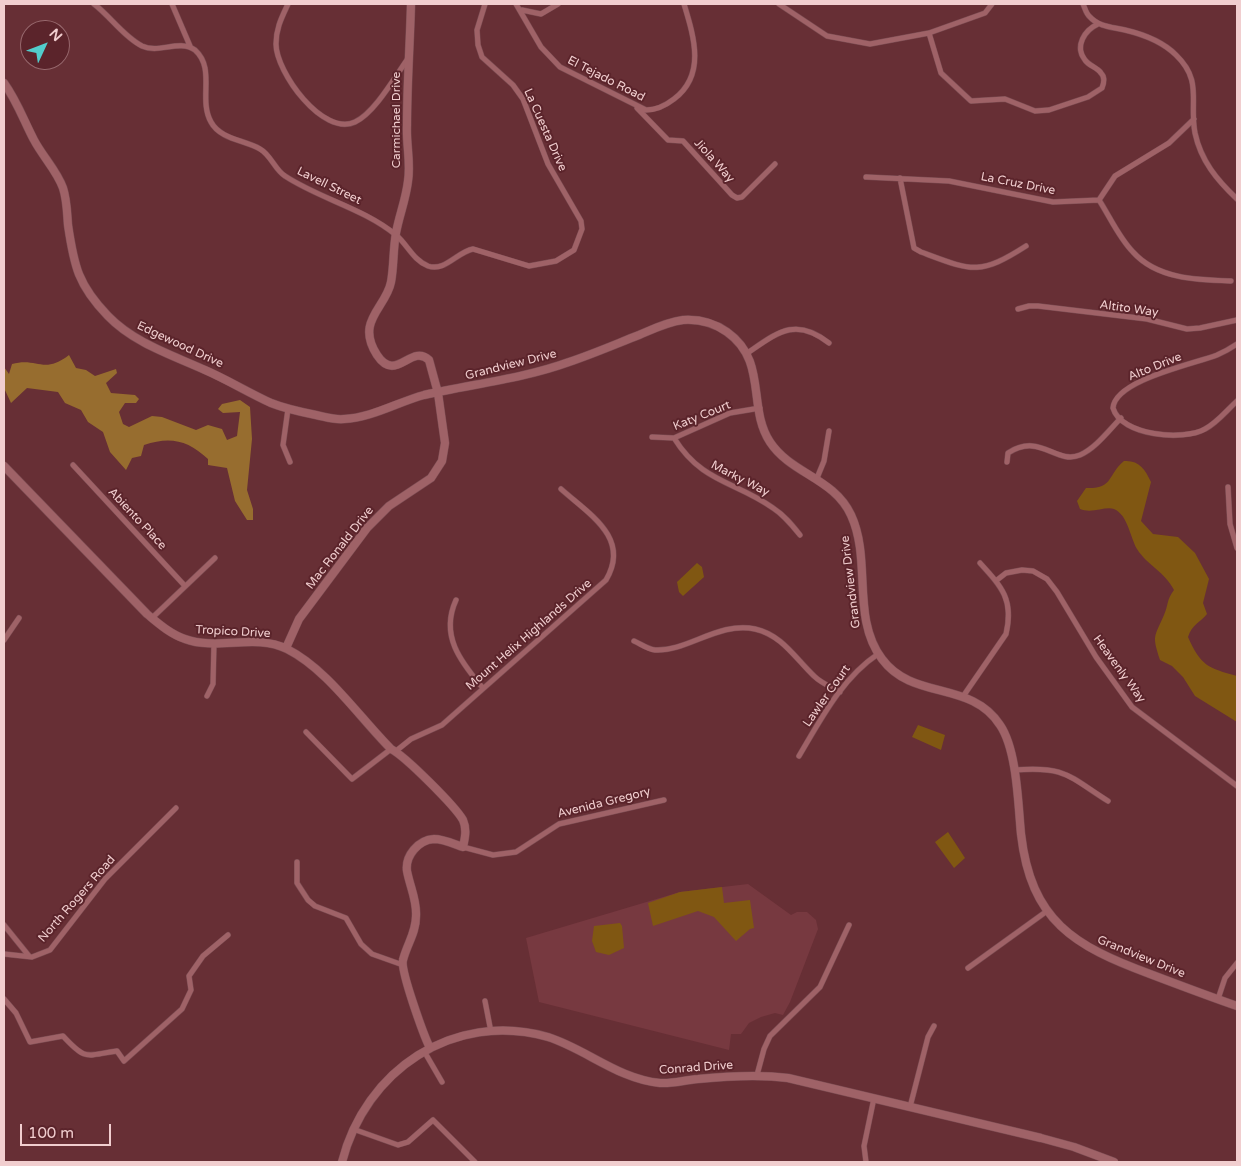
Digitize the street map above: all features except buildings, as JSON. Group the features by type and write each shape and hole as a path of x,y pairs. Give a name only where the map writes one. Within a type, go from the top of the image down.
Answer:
{"street":[{"path":"94,4 142,46 156,48 181,45 190,46"},
{"name":"Lavell Street","path":"172,4 190,46 200,54 206,67 207,109 210,122 218,130 231,138 260,149 284,176 355,210 395,234"},
{"path":"288,4 278,25 276,44 281,65 293,88 303,99 332,121 342,123 356,122 371,108 409,56"},
{"name":"Carmichael Drive","path":"395,234 408,182 406,127 412,4"},
{"name":"La Cuesta Drive","path":"395,234 414,256 426,264 436,267 472,249 529,266 556,261 574,250 580,238 582,221 548,164 523,99 513,85 482,57 478,45 477,30 485,4"},
{"name":"El Tejado Road","path":"516,4 522,10 541,47 560,67 602,86 637,107 656,110 680,95 691,81 696,62 692,31 684,4"},
{"path":"522,10 541,14 558,4"},
{"path":"779,4 827,36 846,42 870,44 929,33 985,13 992,4"},
{"path":"1083,4 1090,17 1098,24 1138,33 1164,46 1175,54 1192,77 1195,102 1194,118 1199,146 1211,171 1237,198"},
{"path":"929,33 941,73 971,101 1005,99 1035,111 1049,110 1088,97 1102,88 1104,82 1101,72 1084,59 1081,50 1084,34 1088,29 1098,24"},
{"name":"Edgewood Drive","path":"4,83 38,147 62,185 75,268 81,282 91,298 114,322 133,337 232,382 274,404 329,418 347,419 438,393"},
{"name":"Jiola Way","path":"637,107 668,140 682,141 732,195 737,198 742,197 775,164"},
{"path":"1194,118 1170,143 1115,176 1099,200 1132,252 1143,262 1174,276 1231,281"},
{"name":"La Cruz Drive","path":"866,176 949,181 1053,202 1099,200"},
{"path":"900,178 914,248 921,252 972,270 1002,262 1026,246"},
{"path":"395,234 391,283 374,313 371,324 373,345 377,355 388,366 396,366 416,355 427,358 433,368 438,393"},
{"name":"Altito Way","path":"1018,309 1038,306 1147,319 1187,328 1200,328 1237,320"},
{"name":"Grandview Drive","path":"438,393 468,388 565,364 669,323 682,320 703,322 722,329 738,343 746,354 756,378 762,428 773,446 791,463 831,488 843,501 855,525 867,624 878,654 889,668 907,680 927,688 964,695 988,710 1001,726 1008,740 1014,770 1023,851 1031,881 1047,911 1078,942 1094,951 1237,1006"},
{"path":"746,354 778,332 790,328 810,330 829,343"},
{"name":"Alto Drive","path":"1121,418 1114,412 1114,404 1126,389 1218,355 1237,344"},
{"name":"Mac Ronald Drive","path":"286,648 299,619 368,528 390,506 431,478 442,461 445,443 438,393"},
{"path":"1007,462 1008,453 1034,445 1062,456 1072,457 1081,455 1121,418 1137,429 1154,434 1193,434 1206,428 1237,400"},
{"name":"Katy Court","path":"652,437 674,438 730,413 760,408"},
{"path":"288,409 283,445 290,462"},
{"path":"817,478 824,461 829,431"},
{"name":"Marky Way","path":"674,438 686,455 698,467 711,476 774,508 800,535"},
{"name":"Abiento Place","path":"73,465 185,586"},
{"name":"Tropico Drive","path":"4,466 152,618 172,634 186,640 214,643 260,642 286,648 322,674 393,750 405,757 461,817 466,834 463,847"},
{"path":"1228,487 1230,524 1237,548"},
{"name":"Mount Helix Highlands Drive","path":"306,732 352,779 411,739 442,724 482,687 602,585 611,570 614,553 608,532 561,489"},
{"path":"152,618 215,558"},
{"path":"964,695 1006,634 1008,611 1004,593 997,580 980,563"},
{"name":"Heavenly Way","path":"997,580 1006,573 1022,570 1038,573 1047,580 1057,592 1096,657 1132,707 1237,786"},
{"path":"456,600 450,614 452,642 464,666 482,687"},
{"path":"4,640 19,618"},
{"path":"634,641 655,650 669,648 718,632 740,628 754,629 776,637 815,677 840,692"},
{"path":"207,696 213,684 214,643"},
{"name":"Lawler Court","path":"799,756 840,692 857,670 878,654"},
{"path":"1014,770 1036,768 1062,772 1076,779 1108,801"},
{"name":"Avenida Gregory","path":"402,965 413,935 416,918 416,900 407,871 411,852 418,845 430,840 493,855 516,852 559,824 664,800"},
{"name":"North Rogers Road","path":"4,954 32,957 50,950 105,879 176,808"},
{"path":"297,862 297,883 308,900 315,906 346,918 361,944 372,954 402,965 427,1050 442,1082"},
{"path":"968,968 1047,911"},
{"path":"4,925 29,956"},
{"path":"757,1075 770,1036 820,986 849,925"},
{"path":"4,999 16,1013 30,1042 63,1036 75,1049 89,1056 117,1052 124,1061 182,1008 191,990 189,976 204,956 228,935"},
{"path":"1218,1000 1226,978 1237,963"},
{"path":"485,1001 491,1032"},
{"path":"910,1107 928,1037 934,1026"},
{"name":"Conrad Drive","path":"342,1162 353,1129 373,1094 394,1072 427,1050 474,1033 522,1032 574,1047 624,1074 661,1083 757,1075 788,1078 1074,1147 1114,1162"},
{"path":"866,1162 864,1146 874,1098"},
{"path":"353,1129 398,1145 408,1142 433,1120 475,1162"}],"shaded area":[{"path":"69,355 76,368 86,370 95,376 116,369 117,373 106,383 111,393 135,395 139,399 136,403 125,403 119,412 123,424 129,427 152,416 162,417 196,430 208,425 222,429 227,440 237,436 240,412 223,413 218,409 222,404 240,400 250,407 252,439 247,490 253,509 253,520 247,520 235,501 227,468 208,465 208,459 186,444 170,440 144,445 141,456 132,458 126,470 110,452 103,432 88,422 81,410 65,403 58,392 27,388 11,403 4,388 4,367 9,374 12,364 28,362 46,365 53,364"},
{"path":"1124,461 1134,462 1141,466 1151,482 1141,521 1153,534 1178,537 1195,553 1209,579 1203,603 1207,614 1194,626 1188,637 1197,654 1206,664 1219,671 1237,676 1237,722 1195,696 1183,677 1172,666 1160,660 1155,637 1174,590 1166,578 1141,555 1123,516 1110,508 1089,511 1080,509 1077,501 1086,488 1095,488 1106,484"},
{"path":"697,563 702,567 704,577 683,596 679,592 677,582"},
{"path":"918,725 945,735 941,750 912,737"},
{"path":"948,832 965,858 954,868 935,842"},
{"path":"748,884 791,915 797,912 807,912 816,920 818,929 790,1002 783,1015 775,1013 761,1017 749,1023 741,1034 731,1034 729,1050 539,1002 526,938 680,892"},
{"path":"722,887 724,903 750,900 754,928 750,929 736,941 714,917 698,911 653,926 648,903 680,892"},
{"path":"620,923 622,926 624,948 609,955 596,952 592,941 594,926"}]}
